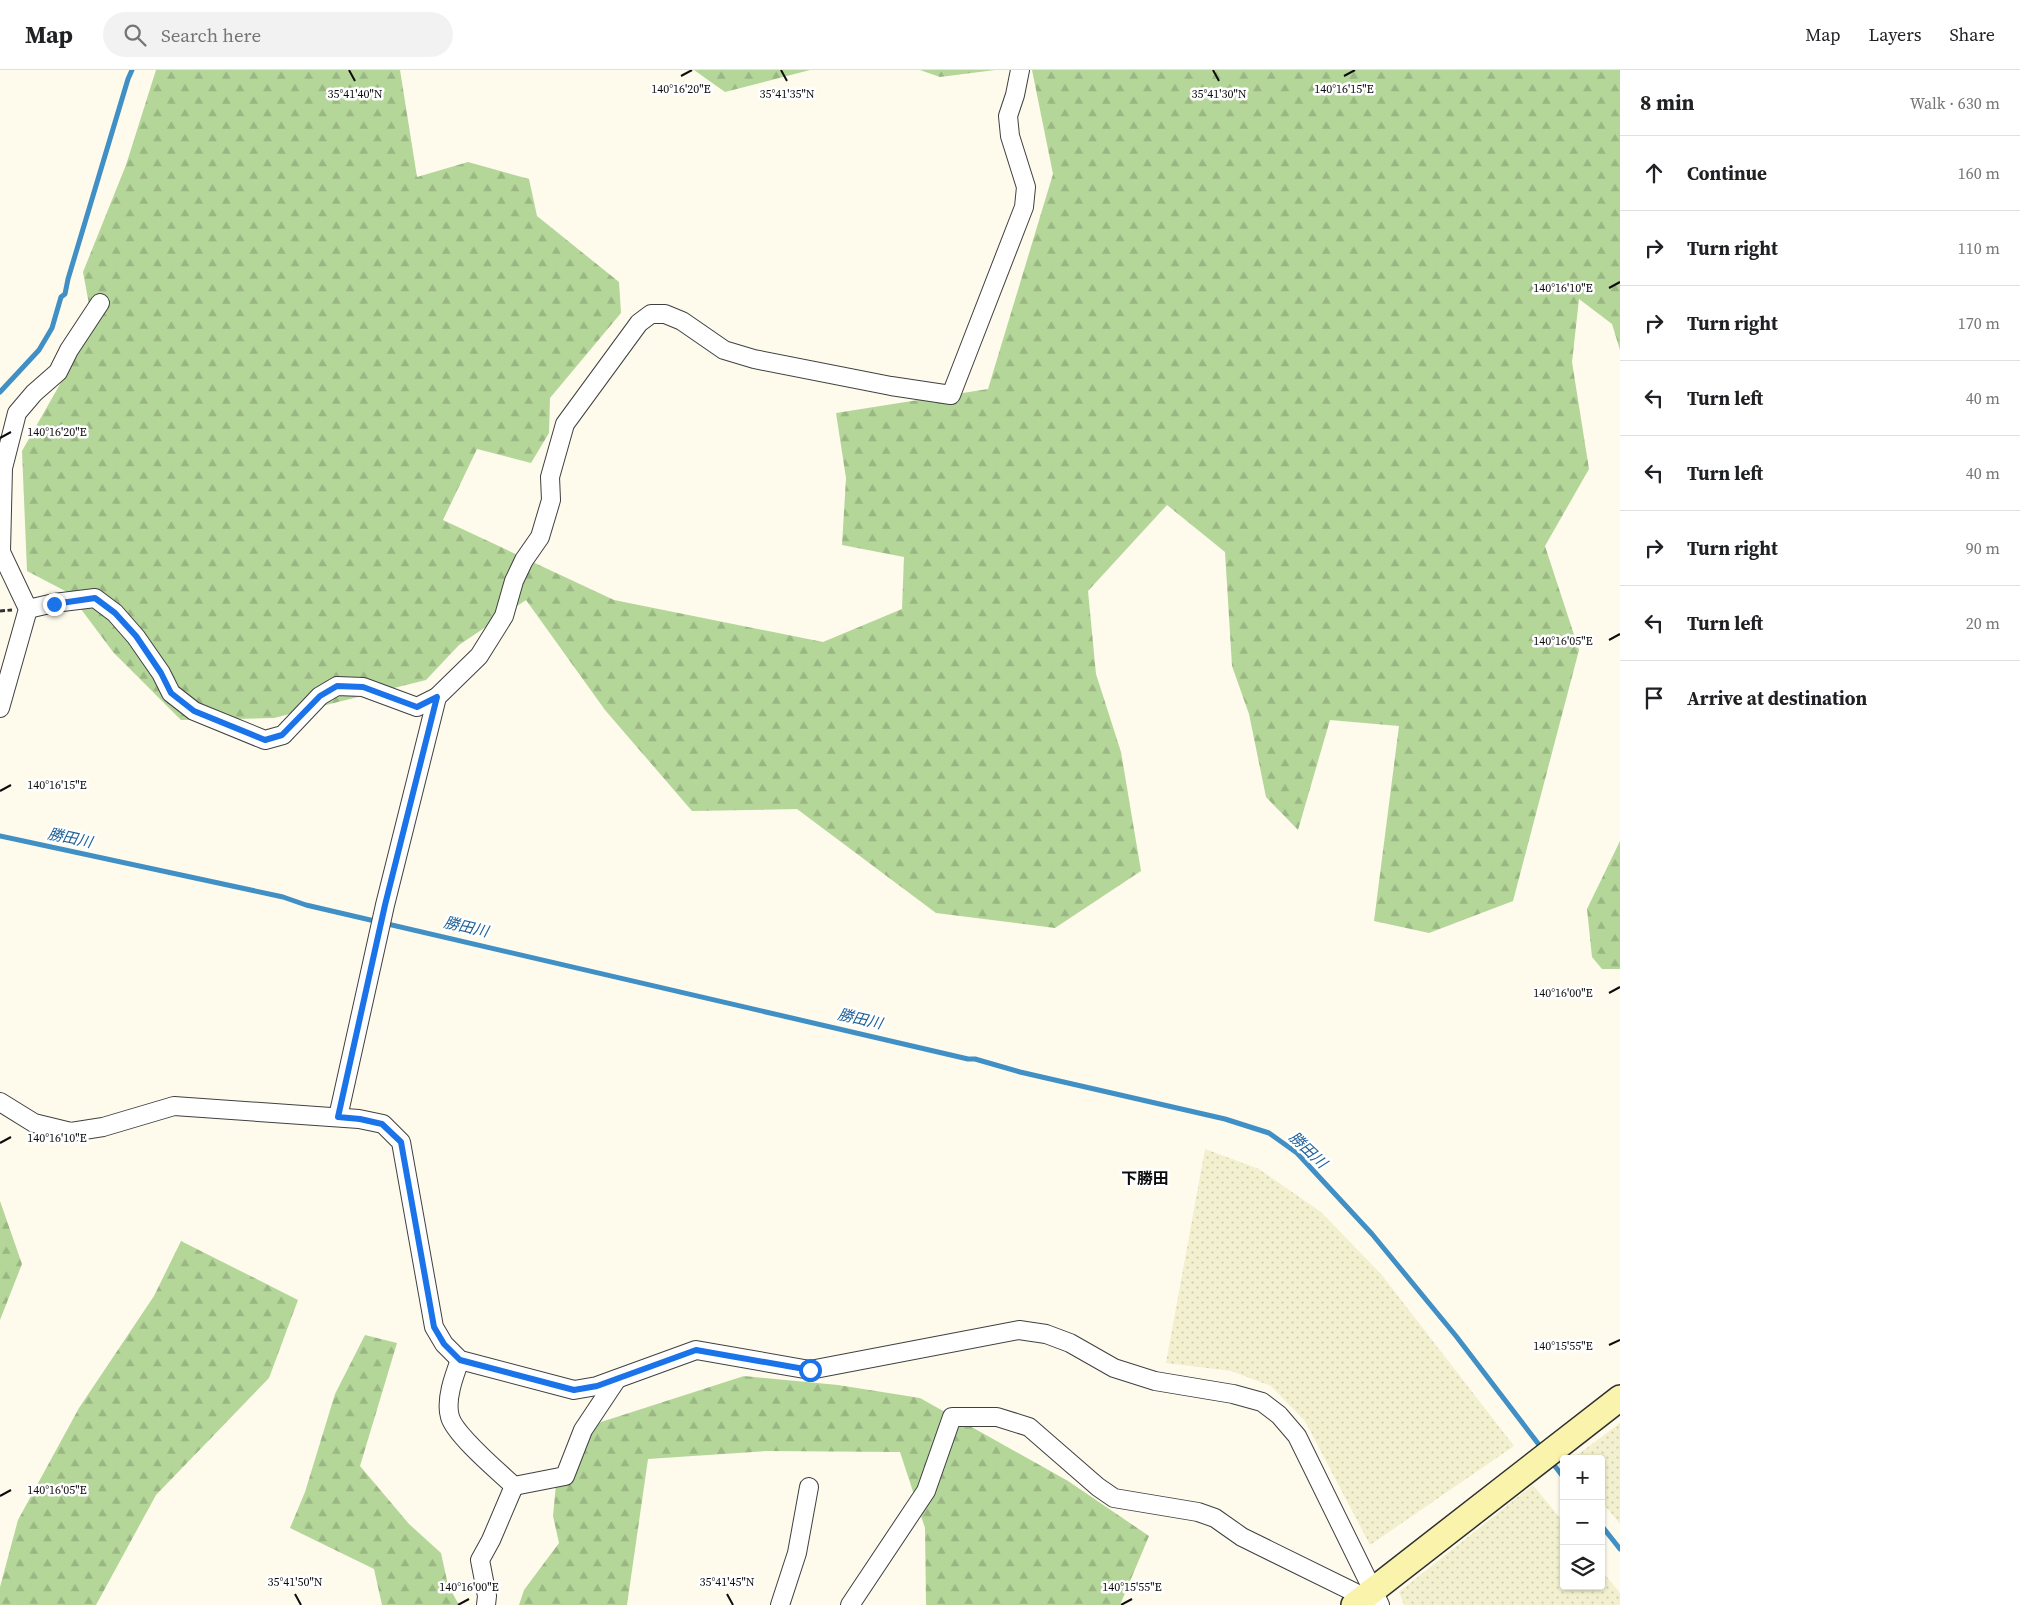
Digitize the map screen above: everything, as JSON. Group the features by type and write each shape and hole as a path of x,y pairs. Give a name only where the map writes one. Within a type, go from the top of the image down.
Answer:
{"street":[{"path":"28,609 95,598 115,613 136,636 161,673 171,693 194,711 265,740 282,735 320,696 337,686 363,687 417,707 437,697 478,656 504,616 514,581 524,560 540,537 550,500 550,477 565,424 639,323 651,314 665,314 682,321 724,350 754,359 891,386 951,395 1024,207 1026,187 1010,136 1008,116 1016,95 1020,70"},
{"path":"0,708 28,609 1,552 3,468 17,413 34,393 58,372 69,350 100,303"},
{"path":"338,1117 385,905 437,697"},
{"path":"0,1102 34,1123 71,1132 103,1128 174,1106 338,1117 382,1124 401,1142 434,1327 444,1344 460,1360 574,1390 597,1386 696,1350 810,1370 1019,1330 1046,1334 1070,1343 1114,1368 1155,1381 1233,1394 1262,1402 1279,1414 1297,1436 1312,1464 1368,1599"},
{"path":"460,1360 453,1379 449,1416 463,1436 514,1486"},
{"path":"514,1486 565,1476 583,1430 617,1379"},
{"path":"1368,1599 1620,1398"},
{"path":"850,1605 926,1491 952,1417 997,1417 1029,1427 1098,1487 1114,1498 1198,1512 1215,1518 1242,1537 1368,1599"},
{"path":"486,1605 487,1596 480,1560 514,1486"},
{"path":"780,1605 797,1553 809,1487"}],"shaded area":[{"path":"1205,1149 1259,1169 1321,1212 1381,1274 1514,1446 1370,1545 1305,1421 1271,1386 1231,1371 1166,1363"},
{"path":"1620,1423 1620,1524 1605,1506 1605,1455 1577,1455"},
{"path":"1533,1485 1560,1518 1560,1590 1605,1590 1605,1575 1620,1593 1620,1605 1404,1605 1399,1592"}],"green space":[{"path":"156,70 400,70 417,177 468,162 529,179 537,216 619,282 621,313 550,398 549,433 531,463 477,449 443,520 614,600 823,642 902,609 904,557 842,545 846,478 836,413 988,389 1053,174 1032,70 1620,70 1620,350 1612,324 1579,299 1572,362 1589,469 1545,546 1579,650 1513,901 1429,933 1374,921 1399,726 1330,720 1298,830 1266,797 1249,714 1232,666 1225,552 1167,505 1088,591 1096,674 1121,752 1141,871 1055,928 936,913 797,809 692,811 605,710 526,600 459,645 426,680 274,718 181,720 113,652 69,593 27,571 22,451 93,326 83,272 126,165"},
{"path":"694,70 810,70 725,92"},
{"path":"920,70 995,70 940,77"},
{"path":"1620,841 1620,969 1602,969 1592,957 1587,909"},
{"path":"0,1201 22,1264 0,1320"},
{"path":"181,1241 298,1300 269,1378 156,1495 96,1605 0,1605 0,1587 18,1520 79,1408 154,1296"},
{"path":"365,1335 397,1343 360,1466 409,1524 441,1553 448,1585 459,1605 382,1605 374,1569 290,1528 305,1492 335,1394"},
{"path":"744,1376 838,1385 920,1398 1068,1481 1149,1536 1120,1605 926,1605 925,1528 900,1452 766,1451 648,1459 627,1605 519,1605 524,1590 559,1543 553,1516 556,1484 573,1446 601,1422"}],"waterway":[{"path":"0,392 39,350 52,328 61,297 65,294 132,70"},
{"name":"勝田川","path":"0,836 283,897 306,905 968,1059 975,1059 1020,1072 1225,1119 1269,1133 1297,1153 1372,1234 1456,1336 1543,1450"},
{"name":"勝田川","path":"1551,1461 1560,1473"},
{"name":"勝田川","path":"1605,1530 1620,1549"}],"district":[{"name":"下勝田","path":"1145,1178"}],"route":[{"path":"54,604 95,598 115,613 136,636 161,673 171,693 194,711 265,740 282,735 320,696 337,686 363,687 417,707 437,697 385,905 338,1117 382,1124 401,1142 434,1327 444,1344 460,1360 574,1390 597,1386 696,1350 810,1370"}]}
